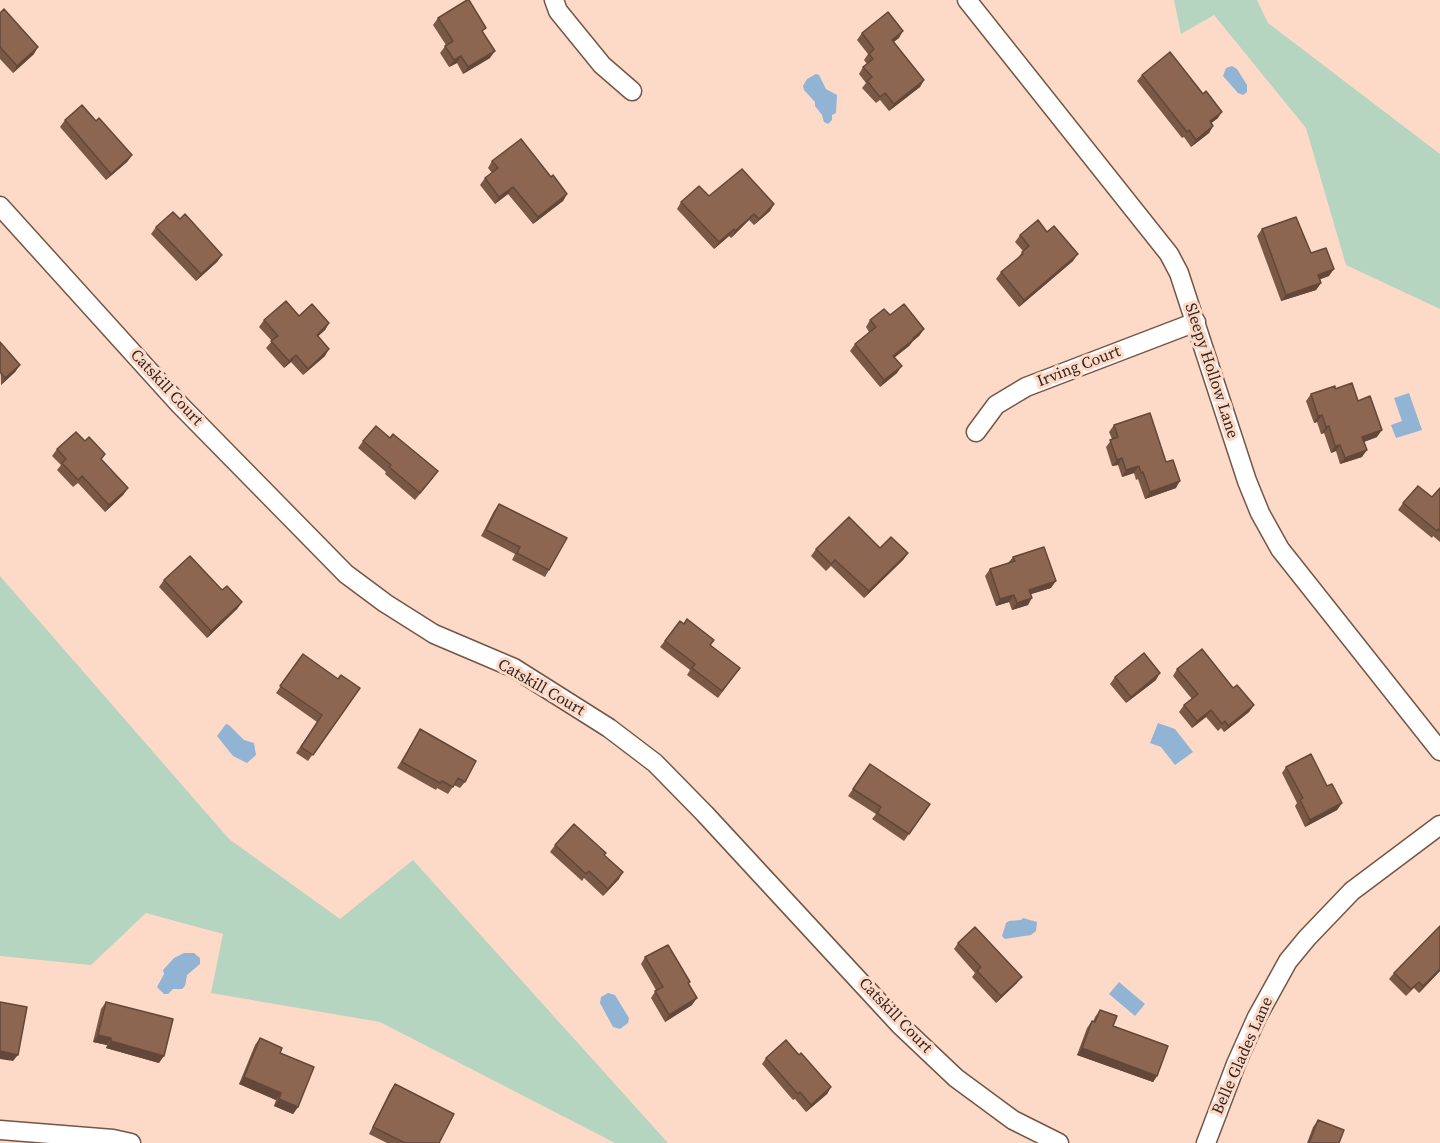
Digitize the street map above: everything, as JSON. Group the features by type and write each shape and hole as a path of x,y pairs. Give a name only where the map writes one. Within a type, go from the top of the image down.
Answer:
{"street":[{"path":"554,0 558,11 602,65 632,91"},
{"name":"Sleepy Hollow Lane","path":"967,0 1169,254 1179,273 1247,481 1260,513 1280,549 1440,751"},
{"name":"Catskill Court","path":"0,206 180,405 346,574 385,603 434,634 514,668 609,728 655,763 751,863 900,1025 956,1078 1013,1120 1059,1143"},
{"name":"Irving Court","path":"976,432 996,405 1026,387 1196,322"},
{"name":"Belle Glades Lane","path":"1206,1143 1236,1064 1257,1017 1288,961 1352,891 1440,825"},
{"path":"0,1130 113,1139 131,1143"}],"green space":[{"path":"1174,0 1257,0 1268,23 1440,154 1440,309 1346,265 1306,128 1214,15 1181,34"},
{"path":"0,576 229,839 340,919 413,860 668,1143 615,1143 380,1022 211,993 223,934 146,913 91,965 0,956"}],"water":[{"path":"1232,66 1237,69 1247,85 1247,92 1243,95 1238,93 1223,76 1226,68"},
{"path":"816,74 819,75 826,89 837,95 836,113 832,115 832,120 828,124 824,122 815,102 803,86 807,79"},
{"path":"1409,393 1422,430 1396,438 1391,425 1402,421 1394,398"},
{"path":"1158,723 1175,729 1193,752 1175,765 1161,747 1150,743"},
{"path":"226,724 244,740 254,743 256,755 247,763 233,756 217,736"},
{"path":"1023,918 1037,922 1036,931 1031,935 1005,939 1002,936 1006,923"},
{"path":"184,953 194,953 200,958 200,964 187,975 185,986 182,989 173,989 168,994 164,994 157,987 164,974 163,970 174,958"},
{"path":"1119,982 1145,1004 1135,1016 1109,994"},
{"path":"608,993 615,995 629,1018 628,1023 620,1029 613,1027 600,1003 601,997"}],"building":[{"path":"467,0 486,28 482,31 495,51 468,67 461,56 454,60 445,46 453,41 438,18"},
{"path":"4,9 38,47 17,66 0,47 0,13"},
{"path":"888,12 903,31 892,40 924,80 894,104 885,93 880,97 867,81 872,77 863,67 873,59 869,54 874,49 862,33"},
{"path":"1170,52 1203,94 1206,91 1222,112 1210,121 1213,126 1196,140 1189,130 1187,132 1142,75"},
{"path":"82,105 96,121 99,118 132,155 111,174 65,120"},
{"path":"521,139 567,194 538,217 513,187 499,197 485,178 498,168 492,161"},
{"path":"742,169 774,204 759,219 754,214 719,242 681,202 699,186 709,196"},
{"path":"173,212 180,219 185,214 222,255 201,274 156,227"},
{"path":"1296,217 1311,253 1326,248 1334,269 1318,275 1321,283 1286,295 1262,229"},
{"path":"1038,220 1047,232 1054,226 1078,254 1024,300 1001,272 1029,246 1020,235"},
{"path":"286,301 299,316 312,304 329,323 317,335 329,349 308,369 296,355 289,361 271,341 278,336 264,320"},
{"path":"904,304 924,329 893,356 902,366 884,380 855,344 876,327 870,320 884,309 890,315"},
{"path":"0,342 20,365 5,378 0,372"},
{"path":"1352,383 1358,401 1370,396 1382,430 1362,437 1367,450 1345,458 1340,445 1335,446 1329,426 1326,427 1322,415 1318,416 1311,394"},
{"path":"1150,413 1166,462 1173,460 1180,481 1150,492 1139,466 1126,470 1122,458 1117,460 1110,440 1118,437 1114,425"},
{"path":"376,426 390,438 393,434 438,471 420,493 363,441"},
{"path":"76,432 85,441 89,437 105,454 101,459 128,488 109,505 82,476 78,480 62,463 66,459 57,449"},
{"path":"1418,486 1432,497 1440,488 1440,531 1438,529 1437,531 1403,503"},
{"path":"499,504 567,538 549,570 517,553 520,547 486,530"},
{"path":"849,517 880,548 891,537 908,553 869,591 835,560 831,564 816,549"},
{"path":"1044,547 1056,581 1029,590 1032,598 1017,603 1014,595 1000,599 990,569 1015,561 1013,557"},
{"path":"190,556 222,590 227,586 242,602 211,631 164,580"},
{"path":"687,619 714,640 710,645 740,668 722,691 692,668 695,664 665,641 680,621 684,624"},
{"path":"1202,649 1233,688 1237,685 1254,705 1228,726 1225,721 1222,724 1211,710 1197,721 1184,705 1198,694 1177,669"},
{"path":"1144,653 1160,673 1131,697 1115,677"},
{"path":"303,654 338,679 341,675 360,688 313,755 301,747 322,715 280,686"},
{"path":"420,729 476,761 465,782 458,778 453,787 442,781 440,783 402,762"},
{"path":"1311,754 1327,786 1332,784 1342,803 1310,820 1300,800 1303,798 1286,767"},
{"path":"870,764 930,804 909,834 877,813 881,807 853,789"},
{"path":"574,824 623,872 608,889 589,871 586,874 555,845"},
{"path":"1440,926 1440,969 1423,986 1419,982 1411,989 1394,973"},
{"path":"975,927 1022,977 1001,996 977,971 981,967 958,943"},
{"path":"668,945 697,998 669,1015 655,991 663,987 645,957"},
{"path":"0,1002 27,1007 18,1055 0,1051"},
{"path":"106,1002 173,1019 164,1056 98,1035"},
{"path":"1100,1010 1117,1016 1113,1026 1168,1046 1157,1076 1082,1048 1092,1021 1095,1022"},
{"path":"260,1038 282,1048 280,1053 314,1067 298,1107 279,1099 281,1093 244,1077"},
{"path":"786,1040 799,1055 801,1053 831,1087 811,1105 766,1058"},
{"path":"395,1084 454,1114 439,1143 405,1143 373,1127"},
{"path":"1318,1120 1344,1130 1339,1143 1309,1143"}]}
